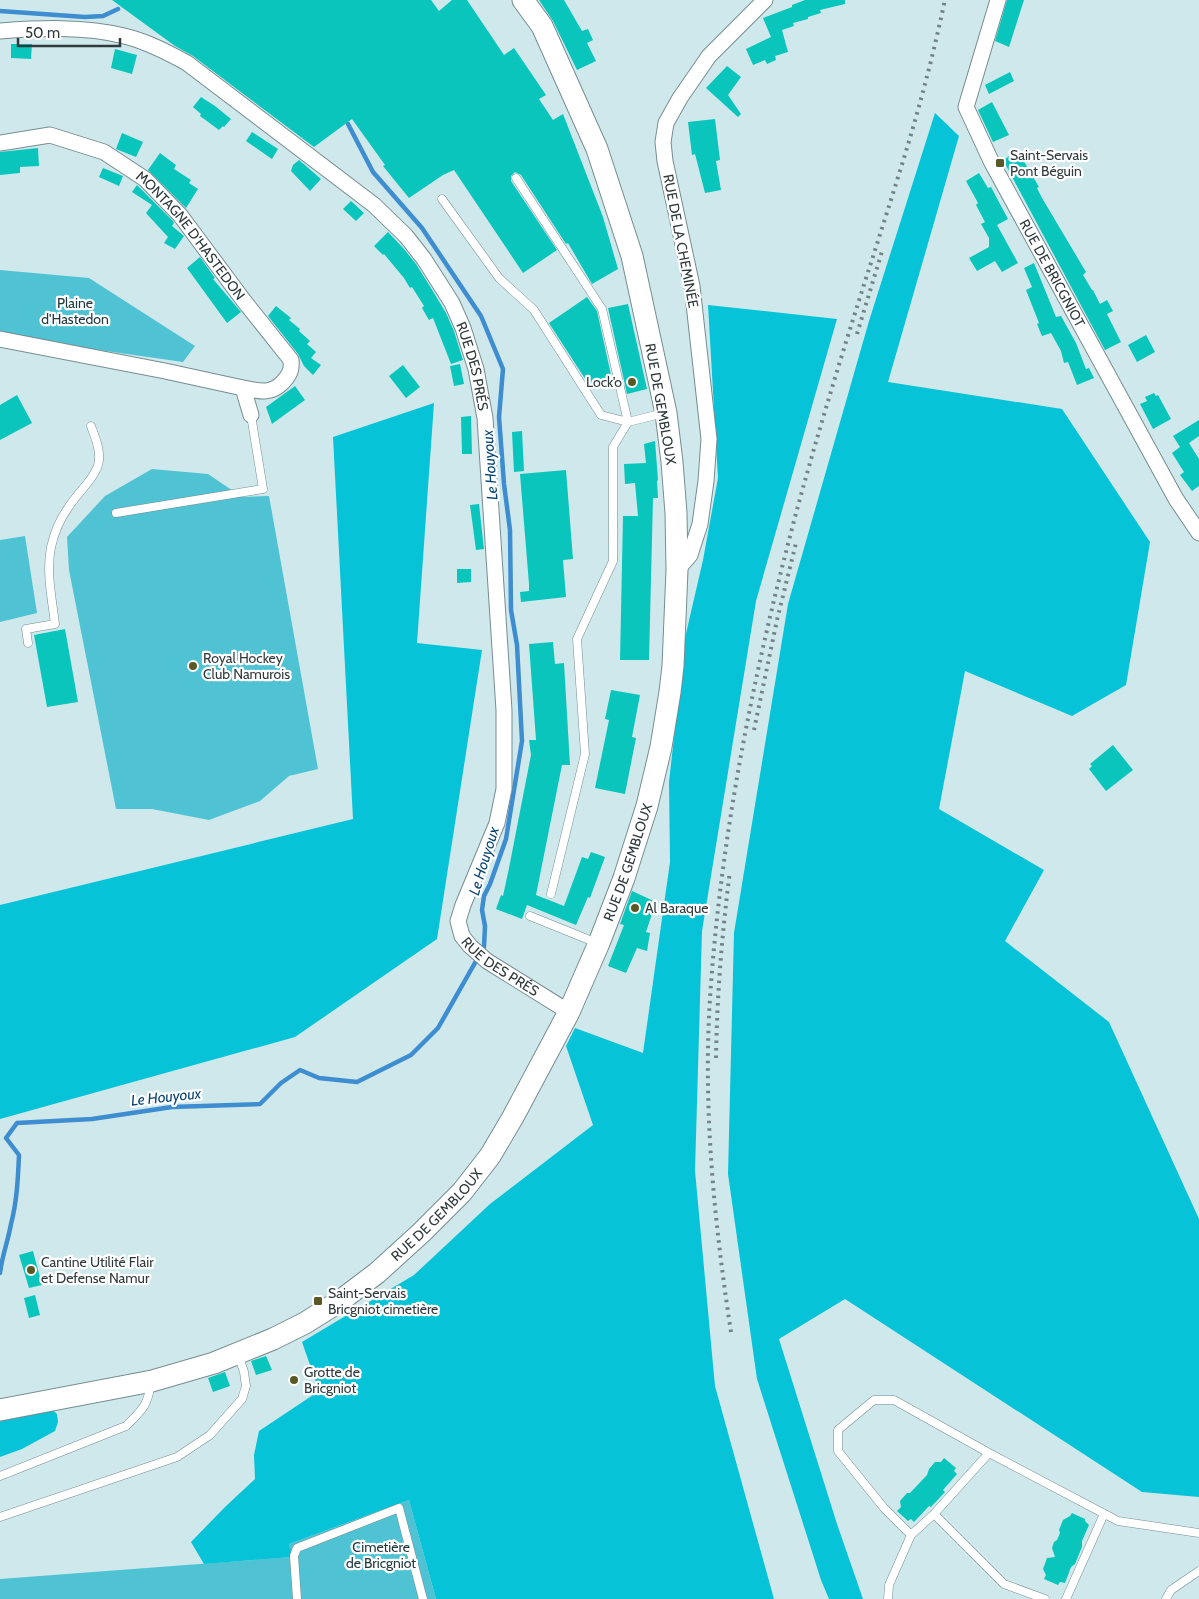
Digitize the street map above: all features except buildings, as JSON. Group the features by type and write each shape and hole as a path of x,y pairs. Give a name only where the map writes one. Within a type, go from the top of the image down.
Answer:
{"main road":[{"name":"RUE DE GEMBLOUX","path":"0,1410 152,1381 190,1371 238,1354 305,1323 340,1301 377,1273 462,1192 490,1156 569,1012 599,943 648,806 666,719 673,666 677,570 675,496 666,413 632,256 597,149 542,26 523,0"}],"street":[{"name":"RUE DE LA CHEMINÉE","path":"677,570 690,555 700,524 709,439 692,286 665,161 663,142 666,123 680,98 709,56 765,0"},
{"name":"RUE DE BRICGNIOT","path":"998,0 966,107 992,163 1176,499 1199,533"},
{"name":"RUE DES PRÉS","path":"0,31 74,29 98,31 124,36 155,46 187,63 374,205 406,236 424,259 452,303 463,328 476,369 484,418 504,710 504,788 497,823 458,921 462,936 487,961 569,1012"},
{"name":"MONTAGNE D'HASTEDON","path":"0,143 50,135 104,152 144,178 180,215 291,360 290,374 278,388 265,392 0,339"},
{"path":"243,388 251,415"}],"lane":[{"path":"516,178 602,309 628,422 613,447 613,561 577,639 586,754 551,894"},
{"path":"442,199 499,278 534,310 600,415 628,422 666,413"},
{"path":"116,513 263,489 251,415"},
{"path":"28,643 26,629 55,624 50,580 51,548 56,531 67,509 97,469 99,460 98,446 91,426"},
{"path":"530,916 599,943"},
{"path":"0,1517 177,1457 210,1435 242,1399 246,1386 238,1354"},
{"path":"0,1476 126,1426 141,1411 149,1398 152,1381"},
{"path":"910,1535 884,1508 838,1451 838,1430 874,1400 894,1400 1118,1521 1199,1533"},
{"path":"888,1599 889,1585 910,1535 934,1514 989,1453"},
{"path":"297,1599 294,1556 297,1548 399,1508 423,1599"},
{"path":"934,1514 1004,1584 1033,1597 1045,1599"},
{"path":"1066,1599 1104,1514"},
{"path":"1166,1599 1171,1590 1199,1571"}],"green space":[{"name":"Plaine d'Hastedon","path":"0,270 89,278 195,346 183,362 71,346 0,332"},
{"name":"Royal Hockey Club Namurois","path":"152,469 208,474 242,497 269,496 318,769 289,776 260,801 209,820 152,809 116,809 69,570 67,537 105,496"},
{"path":"25,536 37,613 0,622 0,540"},
{"name":"Cimetière de Bricgniot","path":"409,1500 436,1599 0,1599 0,1579 291,1557 289,1544"}],"shaded area":[{"path":"935,113 959,136 888,382 1062,409 1150,542 1126,685 1072,716 965,671 939,809 1044,870 1005,941 1109,1022 1199,1219 1199,1497 1142,1492 845,1299 779,1339 837,1524 863,1599 829,1599 821,1580 757,1379 728,1174 734,933 788,604 869,321"},
{"path":"708,305 837,319 756,601 702,931 695,1171 715,1386 774,1599 436,1599 409,1500 289,1544 292,1557 204,1564 191,1542 255,1479 254,1455 259,1431 319,1391 302,1342 414,1275 490,1204 593,1125 566,1046 575,1028 643,1053 670,862 669,782 685,638 703,560 718,478"},
{"path":"434,403 417,643 482,650 437,939 295,1037 0,1119 0,905 353,819 333,437"},
{"path":"48,1406 57,1414 58,1422 55,1431 22,1449 0,1457 0,1416"}],"waterway":[{"name":"Le Houyoux","path":"0,11 85,17 103,16 118,9"},
{"name":"Le Houyoux","path":"0,1273 15,1207 18,1181 19,1155 6,1138 17,1123 92,1119 172,1107 260,1104 281,1083 300,1070 319,1078 357,1082 411,1055 438,1028 484,947 485,926 482,910 484,896 506,839 522,741 517,645 511,610 510,530 504,484 499,417 503,369 481,316 422,228 373,172 348,124"}],"railway":[{"path":"731,1332 715,1207 708,1081 710,998 715,936 731,812 754,688 782,566 836,375 915,121 945,0"},
{"path":"857,334 883,248"},
{"path":"754,730 777,620 796,543"},
{"path":"716,1058 720,964 730,871"}],"place":[{"name":"Saint-Servais Pont Béguin","path":"1000,163"},
{"name":"Lock’o","path":"632,382"},
{"name":"Royal Hockey Club Namurois","path":"193,666"},
{"name":"Al Baraque","path":"635,908"},
{"name":"Cantine Utilité Flair et Defense Namur","path":"31,1270"},
{"name":"Saint-Servais Bricgniot cimetière","path":"318,1301"},
{"name":"Grotte de Bricgniot","path":"294,1380"}]}
